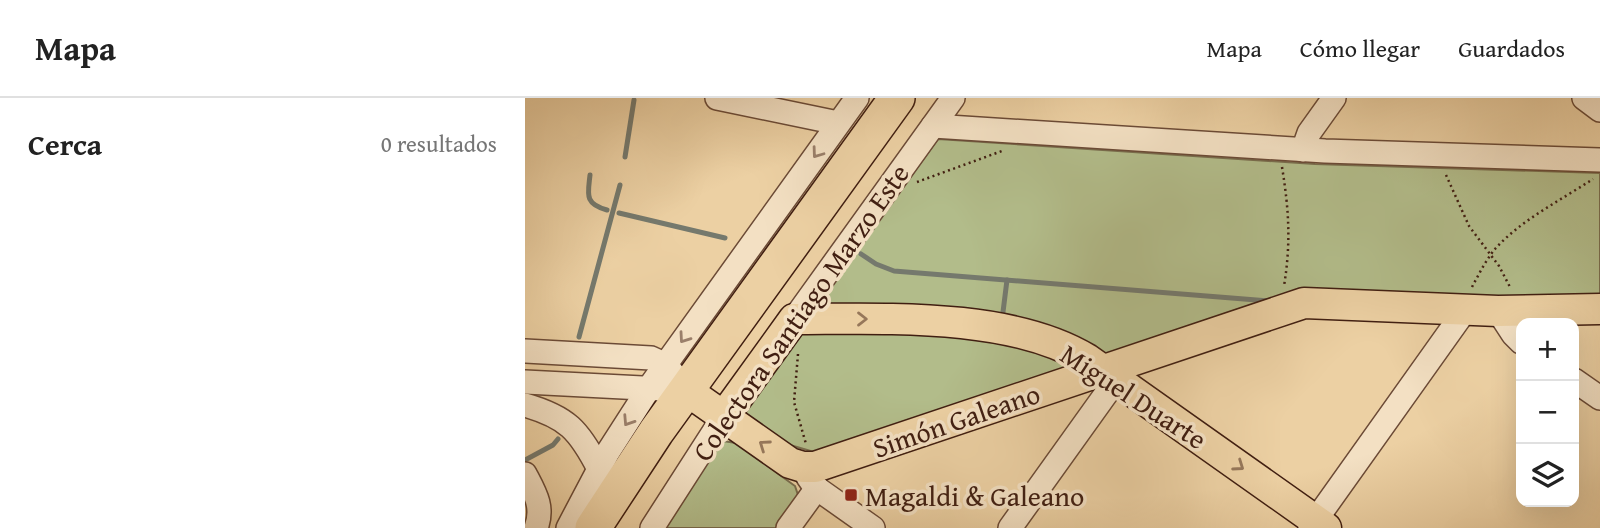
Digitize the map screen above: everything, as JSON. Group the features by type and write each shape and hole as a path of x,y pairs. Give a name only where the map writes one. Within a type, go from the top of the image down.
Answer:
{"highway":[{"path":"593,528 694,392 914,107"},
{"path":"613,528 694,392"}],"main road":[{"path":"1292,306 1504,311 1600,309"},
{"name":"Simón Galeano","path":"812,478 823,465 1117,370 1292,306"},
{"name":"Miguel Duarte","path":"794,319 908,319 979,326 1056,344 1117,370 1317,526"},
{"name":"Colectora Santiago Marzo Este","path":"694,392 794,319"},
{"path":"694,392 812,478"}],"street":[{"path":"717,98 838,123"},
{"name":"Colectora Santiago Marzo Este","path":"652,528 694,392 838,123 857,98"},
{"name":"Colectora Santiago Marzo Este","path":"794,319 914,107 953,98"},
{"path":"1303,150 1313,127 1334,98"},
{"path":"1584,98 1600,110"},
{"path":"914,107 1303,150 1598,168"},
{"path":"1317,526 1466,309"},
{"path":"1504,311 1516,333"},
{"path":"525,351 651,358 694,392"},
{"path":"1010,528 1117,370"},
{"path":"1575,381 1600,398"},
{"path":"525,382 694,392"},
{"name":"Colectora Santiago Marzo Este","path":"568,528 599,469 650,388 694,392"},
{"path":"525,405 559,417 573,427 589,448 599,469"},
{"path":"525,474 538,499 540,513 536,528"},
{"path":"789,528 812,478 873,528"}],"path":[{"path":"908,185 1009,148"},
{"path":"1282,166 1290,225 1292,306"},
{"path":"1466,309 1465,299 1490,255 1598,168"},
{"path":"1445,173 1469,226 1509,284 1513,300 1504,311"},
{"path":"798,352 793,396 796,416 808,451 812,478"}],"green space":[{"path":"938,139 1315,164 1600,173 1600,298 1529,300 1333,292 1116,356 817,305"},
{"path":"911,328 1014,342 1076,364 814,452 790,445 747,415 745,411 799,330"},
{"path":"723,441 736,443 795,486 798,495 778,528 663,528 718,444"}],"waterway":[{"path":"625,157 634,100"},
{"path":"590,175 589,197 594,205 607,210"},
{"path":"579,337 620,185"},
{"path":"619,213 725,238"},
{"path":"861,254 894,271 1269,301"},
{"path":"1002,320 1007,280"},
{"path":"525,460 553,445 558,439"}],"place":[{"name":"Magaldi & Galeano","path":"851,495"}]}
